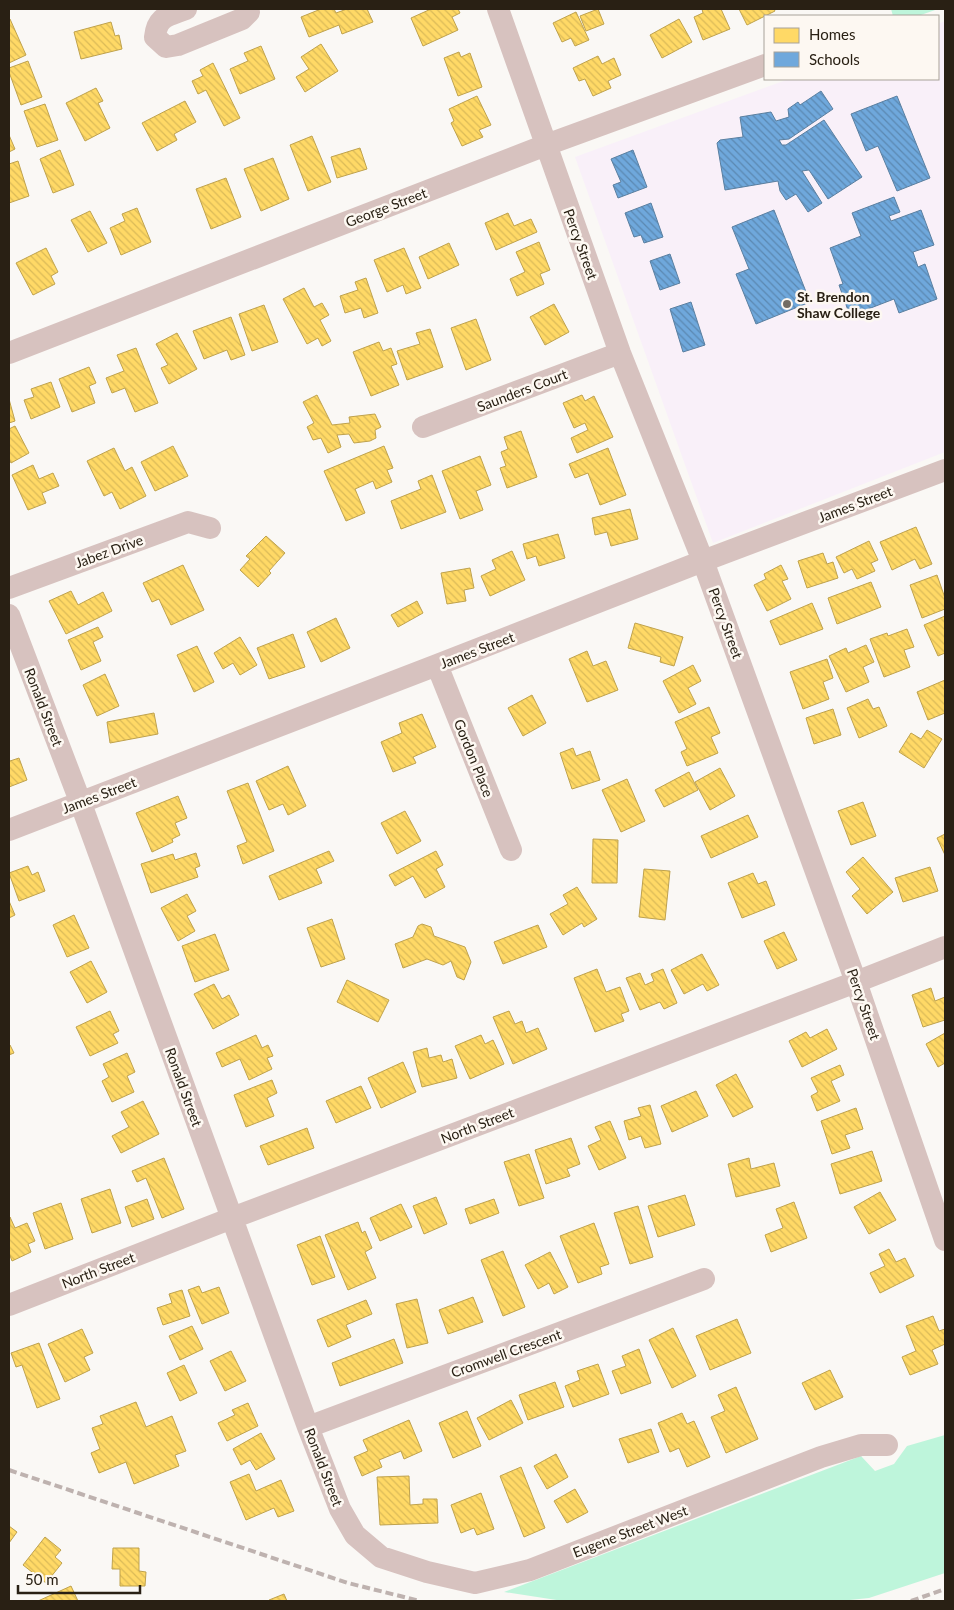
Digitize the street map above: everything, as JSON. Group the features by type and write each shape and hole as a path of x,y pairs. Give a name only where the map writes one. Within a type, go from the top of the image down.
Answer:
{"street":[{"path":"186,9 163,18 156,25 155,37 166,48 242,19 249,12 247,9"},
{"name":"Percy Street","path":"498,9 620,352 703,561 856,982 945,1237"},
{"name":"George Street","path":"9,353 546,145 764,65"},
{"name":"Saunders Court","path":"423,427 620,352"},
{"name":"James Street","path":"9,830 437,666 703,561 945,470"},
{"name":"Jabez Drive","path":"9,588 188,522 210,528"},
{"name":"Ronald Street","path":"9,614 80,802 308,1427 340,1509 355,1535 372,1551"},
{"name":"Gordon Place","path":"437,666 510,850"},
{"name":"North Street","path":"9,1305 232,1218 945,947"},
{"name":"Cromwell Crescent","path":"308,1427 704,1279"},
{"name":"Eugene Street West","path":"372,1551 381,1557 427,1572 475,1583 530,1570 821,1457 862,1445 887,1444"}],"shaded area":[{"name":"St. Brendon Shaw College","path":"945,21 945,452 713,543 575,157 786,80 939,80 939,24"}],"green space":[{"path":"891,9 938,9 921,15 893,15"},
{"path":"945,1435 945,1573 869,1598 840,1601 563,1601 504,1592 861,1456 875,1471 894,1464 907,1446"}],"building: Homes":[{"path":"321,9 334,9 336,13 347,9 367,9 373,22 342,34 339,25 309,37 301,17"},
{"path":"431,9 458,9 460,13 452,17 458,30 423,46 411,18"},
{"path":"598,9 604,24 586,31 580,16"},
{"path":"702,9 721,9 730,29 703,40 694,17 703,13"},
{"path":"739,9 774,9 775,11 747,25"},
{"path":"576,12 589,40 575,46 571,38 562,42 553,23"},
{"path":"679,19 692,42 662,58 650,35"},
{"path":"9,20 26,55 9,63"},
{"path":"111,22 115,36 119,35 122,49 81,59 74,32"},
{"path":"321,44 338,71 305,92 296,77 309,69 301,57"},
{"path":"261,46 275,79 240,94 230,69 248,61 244,53"},
{"path":"459,52 461,57 470,53 482,87 458,96 444,58"},
{"path":"598,56 602,64 614,58 621,75 608,81 611,88 593,96 585,79 579,81 573,68"},
{"path":"28,61 42,97 21,105 9,68"},
{"path":"213,63 240,118 224,126 206,90 198,94 192,81 203,76 200,70"},
{"path":"96,88 103,101 98,103 110,128 85,141 66,103"},
{"path":"477,96 491,125 479,130 483,137 462,146 451,123 454,121 449,109"},
{"path":"185,101 196,122 174,134 177,140 157,151 142,123"},
{"path":"45,104 58,140 37,147 24,111"},
{"path":"9,135 15,149 9,152"},
{"path":"312,136 331,182 308,191 290,145"},
{"path":"360,148 367,169 337,178 331,157"},
{"path":"60,150 74,185 53,193 40,159"},
{"path":"273,158 289,199 261,211 244,169"},
{"path":"18,161 29,196 9,203 9,164"},
{"path":"226,178 241,217 211,229 196,189"},
{"path":"137,208 151,242 121,255 110,228 125,221 122,214"},
{"path":"90,211 107,243 88,252 71,220"},
{"path":"508,213 514,226 531,219 537,232 496,250 485,223"},
{"path":"539,242 550,270 540,274 544,284 517,296 510,279 525,272 516,252"},
{"path":"449,243 459,265 428,279 419,257"},
{"path":"46,248 58,272 51,276 55,284 33,295 16,263"},
{"path":"404,248 421,288 406,294 403,285 387,292 374,260"},
{"path":"366,278 378,313 364,318 361,308 345,313 340,296 358,290 355,282"},
{"path":"304,288 314,307 322,303 329,315 320,320 331,341 322,346 318,338 307,344 283,299"},
{"path":"554,304 569,332 545,345 530,317"},
{"path":"264,305 278,342 252,351 239,314"},
{"path":"231,317 245,355 231,360 227,350 204,359 193,331"},
{"path":"476,319 491,360 466,370 451,328"},
{"path":"430,329 443,367 407,380 397,351 420,344 416,333"},
{"path":"177,333 197,369 169,384 161,368 168,365 156,344"},
{"path":"379,342 383,351 391,348 397,364 391,366 399,385 371,396 353,352"},
{"path":"136,348 158,403 135,412 125,388 112,393 106,378 124,371 117,355"},
{"path":"89,367 96,383 89,386 95,403 72,412 59,379"},
{"path":"51,382 60,407 31,419 24,400 34,397 31,389"},
{"path":"317,395 332,425 350,423 349,417 375,414 381,427 375,430 376,438 370,441 354,443 349,434 337,435 341,447 328,453 321,438 313,440 307,427 314,423 303,402"},
{"path":"582,395 585,401 594,396 613,437 577,453 571,438 588,430 585,423 574,428 563,403"},
{"path":"9,399 15,421 9,423"},
{"path":"15,426 29,453 11,463 9,459 9,429"},
{"path":"521,431 537,477 507,488 500,468 506,466 501,452 508,449 504,437"},
{"path":"173,446 188,476 155,491 141,462"},
{"path":"384,446 393,468 387,470 392,482 376,489 373,481 355,489 365,513 346,521 324,471"},
{"path":"114,448 125,471 132,467 146,496 120,509 112,492 104,496 87,461"},
{"path":"608,448 626,495 600,505 588,473 575,478 569,464"},
{"path":"480,456 491,485 476,491 483,510 460,519 442,471"},
{"path":"33,465 39,479 53,473 59,486 42,493 46,503 28,510 12,475"},
{"path":"432,475 446,512 401,529 391,501 421,489 418,481"},
{"path":"630,509 638,539 611,546 607,532 595,535 592,518"},
{"path":"916,527 932,564 920,569 915,559 892,570 880,542"},
{"path":"558,534 565,558 539,566 536,556 527,559 523,544"},
{"path":"266,536 285,553 258,587 240,570 250,559 246,556"},
{"path":"869,541 878,560 871,563 875,571 857,579 852,569 844,573 836,557"},
{"path":"512,551 525,580 490,596 481,576 496,569 492,560"},
{"path":"823,553 827,564 833,562 838,578 807,588 798,561"},
{"path":"183,565 204,610 171,625 159,599 152,602 143,583"},
{"path":"781,565 788,579 782,581 791,599 767,611 754,585 766,579 764,574"},
{"path":"470,568 474,588 464,590 466,601 447,604 441,573"},
{"path":"937,575 945,598 945,609 922,618 910,585"},
{"path":"871,582 881,607 837,624 828,598"},
{"path":"71,591 78,605 103,592 112,611 66,634 49,601"},
{"path":"417,601 423,613 398,627 391,615"},
{"path":"812,603 823,629 780,645 770,621"},
{"path":"945,616 945,653 938,656 924,625"},
{"path":"336,618 350,648 321,662 307,632"},
{"path":"635,623 683,637 674,666 660,662 661,657 628,648"},
{"path":"98,627 103,637 93,642 101,661 81,670 68,640"},
{"path":"907,629 914,647 904,650 910,667 884,677 870,639 887,633 888,636"},
{"path":"293,634 305,667 269,679 257,648"},
{"path":"240,637 257,665 240,675 233,663 223,669 214,653"},
{"path":"866,645 874,662 863,667 869,682 846,692 829,656 846,648 848,653"},
{"path":"197,646 214,682 194,692 177,655"},
{"path":"587,651 593,666 606,661 618,690 587,702 569,659"},
{"path":"827,659 833,678 823,682 829,699 803,709 790,672"},
{"path":"693,665 701,681 688,688 696,704 679,713 663,681"},
{"path":"105,674 119,706 97,716 83,685"},
{"path":"945,680 945,713 928,720 917,692"},
{"path":"532,695 546,723 523,736 508,708"},
{"path":"868,699 873,709 879,707 887,726 859,738 847,708"},
{"path":"709,707 720,733 711,737 718,753 687,766 681,752 687,749 675,722"},
{"path":"833,709 841,735 814,744 806,718"},
{"path":"154,713 158,734 110,743 107,722"},
{"path":"422,714 436,747 413,757 416,763 393,772 381,742 402,733 399,723"},
{"path":"927,730 942,739 924,768 899,752 911,733 921,739"},
{"path":"573,748 576,756 590,751 600,780 572,789 560,753"},
{"path":"19,758 27,780 9,787 9,759 10,761"},
{"path":"288,766 306,806 288,815 283,804 269,810 256,781"},
{"path":"720,768 735,796 710,810 695,782"},
{"path":"689,772 698,790 664,807 655,790"},
{"path":"627,779 645,821 621,832 602,790"},
{"path":"248,783 274,851 243,864 237,846 247,842 227,791"},
{"path":"178,796 187,818 175,823 180,835 172,839 173,842 152,852 136,813"},
{"path":"863,802 876,836 851,845 838,811"},
{"path":"405,811 421,841 397,854 381,823"},
{"path":"748,815 758,837 711,858 701,836"},
{"path":"945,834 945,855 937,838"},
{"path":"593,839 618,840 617,883 592,883"},
{"path":"329,851 334,861 316,869 322,883 279,900 269,876"},
{"path":"436,851 443,865 436,869 445,887 425,898 413,876 395,886 389,875"},
{"path":"196,853 200,866 195,868 198,877 151,893 141,864 173,854 175,860"},
{"path":"863,857 893,892 867,914 852,896 860,889 846,872"},
{"path":"28,866 32,875 38,872 45,891 19,901 9,873"},
{"path":"930,867 938,891 903,902 895,878"},
{"path":"644,869 670,871 665,920 639,917"},
{"path":"753,873 758,884 766,881 775,905 742,918 728,883"},
{"path":"577,887 597,919 584,927 582,923 563,935 550,914 568,904 563,895"},
{"path":"187,894 196,911 187,916 195,931 178,941 161,908"},
{"path":"9,901 15,915 9,918"},
{"path":"74,915 89,948 67,957 53,925"},
{"path":"332,919 345,959 321,967 307,928"},
{"path":"422,924 431,927 434,936 465,947 471,962 464,980 457,977 451,961 443,965 427,959 403,968 395,944 413,937 418,926"},
{"path":"538,925 547,947 503,964 494,942"},
{"path":"784,932 797,960 777,969 764,941"},
{"path":"215,934 229,970 195,982 182,946"},
{"path":"702,954 719,985 707,991 703,984 684,994 671,970"},
{"path":"91,961 107,992 87,1003 70,972"},
{"path":"597,969 606,992 620,987 629,1011 621,1014 624,1021 595,1032 574,978"},
{"path":"663,969 677,1003 664,1009 660,1002 640,1010 626,978 640,973 645,985 654,981 651,974"},
{"path":"347,980 389,1000 378,1022 337,1002"},
{"path":"214,984 222,999 229,995 239,1015 213,1029 194,994"},
{"path":"931,988 935,1001 945,997 945,1020 923,1027 912,995"},
{"path":"110,1011 119,1031 113,1034 118,1043 90,1056 76,1027"},
{"path":"509,1011 515,1024 522,1021 526,1033 538,1028 547,1049 513,1064 493,1017"},
{"path":"827,1029 837,1049 802,1067 789,1041 806,1032 810,1038"},
{"path":"945,1033 945,1063 938,1067 926,1044"},
{"path":"256,1035 262,1048 268,1045 273,1056 267,1058 272,1069 249,1080 240,1059 222,1067 216,1053"},
{"path":"481,1035 485,1044 493,1040 504,1064 470,1079 455,1046"},
{"path":"9,1045 14,1053 9,1055"},
{"path":"427,1048 429,1058 441,1055 443,1062 452,1059 457,1078 422,1087 413,1052"},
{"path":"127,1053 135,1072 127,1076 134,1092 112,1102 102,1081 109,1077 103,1064"},
{"path":"403,1062 416,1092 381,1108 368,1078"},
{"path":"840,1065 844,1075 831,1081 840,1101 817,1111 811,1096 818,1092 811,1078"},
{"path":"736,1074 753,1107 733,1117 716,1085"},
{"path":"272,1080 277,1093 267,1098 274,1116 246,1127 234,1095"},
{"path":"361,1086 371,1108 336,1123 326,1101"},
{"path":"696,1091 708,1116 672,1132 661,1106"},
{"path":"143,1101 159,1134 121,1153 112,1136 129,1127 121,1112"},
{"path":"650,1105 661,1144 645,1148 641,1136 629,1140 624,1121 641,1116 638,1108"},
{"path":"856,1108 863,1129 845,1135 850,1148 832,1154 821,1121"},
{"path":"610,1121 626,1158 599,1170 588,1146 601,1140 595,1127"},
{"path":"307,1128 314,1148 268,1165 260,1146"},
{"path":"571,1138 580,1164 567,1169 570,1176 546,1184 535,1150"},
{"path":"872,1151 882,1181 840,1194 831,1164"},
{"path":"529,1154 544,1198 519,1206 504,1162"},
{"path":"164,1158 184,1209 162,1218 146,1178 137,1182 132,1171"},
{"path":"749,1158 751,1169 774,1163 780,1186 736,1197 728,1164"},
{"path":"110,1189 121,1223 92,1233 81,1199"},
{"path":"880,1192 896,1220 869,1234 854,1207"},
{"path":"685,1195 695,1225 658,1237 648,1206"},
{"path":"436,1197 447,1224 424,1234 413,1206"},
{"path":"147,1199 154,1219 132,1227 125,1207"},
{"path":"494,1199 499,1213 470,1224 465,1209"},
{"path":"794,1202 807,1238 771,1252 765,1235 783,1228 776,1209"},
{"path":"61,1203 73,1239 45,1249 33,1213"},
{"path":"401,1204 412,1227 380,1241 370,1218"},
{"path":"638,1206 653,1257 630,1264 614,1213"},
{"path":"10,1217 15,1228 27,1223 35,1241 28,1244 31,1252 12,1261 9,1253"},
{"path":"358,1222 362,1233 365,1231 372,1248 365,1252 376,1278 348,1290 325,1235"},
{"path":"594,1223 609,1264 600,1267 602,1274 578,1283 560,1236"},
{"path":"320,1236 335,1277 312,1285 297,1245"},
{"path":"889,1249 896,1262 905,1258 914,1276 880,1293 870,1273 885,1266 879,1254"},
{"path":"503,1251 525,1307 503,1316 481,1260"},
{"path":"550,1252 568,1287 554,1294 549,1283 538,1289 525,1265"},
{"path":"199,1286 202,1293 219,1287 229,1313 202,1324 188,1290"},
{"path":"182,1290 190,1316 163,1325 157,1308 172,1303 169,1294"},
{"path":"473,1297 483,1322 448,1334 439,1310"},
{"path":"417,1299 428,1343 407,1348 396,1304"},
{"path":"366,1300 372,1314 346,1325 351,1337 328,1347 317,1320"},
{"path":"933,1316 939,1331 945,1329 945,1344 932,1350 938,1364 910,1375 902,1357 916,1351 906,1326"},
{"path":"737,1319 751,1353 710,1370 696,1336"},
{"path":"192,1326 203,1349 180,1360 169,1336"},
{"path":"673,1328 696,1376 672,1388 649,1340"},
{"path":"82,1329 93,1353 84,1357 90,1370 65,1382 48,1344"},
{"path":"394,1339 403,1363 340,1386 332,1363"},
{"path":"39,1343 60,1399 37,1408 22,1365 16,1367 11,1353"},
{"path":"639,1349 651,1383 621,1394 612,1371 626,1366 622,1356"},
{"path":"231,1351 246,1381 225,1391 210,1361"},
{"path":"598,1364 609,1394 573,1407 565,1386 580,1380 577,1371"},
{"path":"184,1365 197,1393 180,1401 167,1373"},
{"path":"830,1370 843,1397 815,1410 802,1383"},
{"path":"555,1382 564,1407 528,1420 519,1395"},
{"path":"736,1387 758,1439 726,1453 711,1417 725,1411 718,1395"},
{"path":"511,1400 523,1423 489,1440 477,1418"},
{"path":"136,1402 146,1427 172,1416 186,1451 175,1455 179,1466 134,1484 126,1462 99,1473 91,1453 100,1449 92,1428 103,1424 100,1416"},
{"path":"248,1403 258,1426 227,1441 218,1423 235,1415 232,1410"},
{"path":"467,1411 481,1446 453,1458 439,1423"},
{"path":"682,1413 687,1424 694,1421 710,1457 687,1467 679,1448 670,1452 658,1423"},
{"path":"409,1420 422,1451 404,1459 401,1451 379,1460 382,1467 362,1476 354,1457 368,1451 363,1440"},
{"path":"651,1429 659,1452 628,1463 619,1439"},
{"path":"261,1433 275,1459 256,1470 250,1460 241,1465 233,1449"},
{"path":"556,1454 568,1477 547,1489 534,1466"},
{"path":"521,1467 545,1528 524,1537 500,1476"},
{"path":"249,1474 256,1491 281,1480 294,1511 278,1517 274,1508 246,1520 230,1482"},
{"path":"409,1476 410,1505 423,1504 423,1499 437,1499 438,1523 380,1525 377,1477"},
{"path":"575,1489 588,1512 567,1523 554,1501"},
{"path":"481,1493 494,1529 477,1535 474,1528 461,1533 451,1505"},
{"path":"9,1526 17,1532 9,1543"},
{"path":"45,1537 61,1550 55,1557 62,1563 46,1583 23,1565"},
{"path":"113,1548 139,1548 139,1571 146,1572 145,1586 120,1586 120,1569 112,1569"},
{"path":"71,1586 78,1601 38,1601"},
{"path":"284,1594 287,1601 269,1601 269,1600"}],"building: Schools":[{"path":"821,91 833,109 789,139 779,140 782,145 786,145 824,120 862,177 828,199 809,170 802,171 822,203 808,212 796,194 786,200 780,191 778,181 725,190 717,143 720,140 743,137 740,117 771,112 776,121 789,117 788,109 798,102 800,105"},
{"path":"897,96 930,178 897,191 878,146 866,151 851,114"},
{"path":"633,150 647,187 618,198 613,185 621,182 611,159"},
{"path":"894,197 900,212 889,216 891,221 921,210 934,245 913,252 918,267 925,264 937,299 899,313 894,299 850,316 839,285 843,284 830,248 861,236 852,213"},
{"path":"651,203 663,237 644,243 641,235 634,237 625,213"},
{"path":"774,210 810,302 756,324 736,274 749,269 732,227"},
{"path":"670,254 680,283 660,290 650,261"},
{"path":"691,302 705,345 683,352 670,309"}],"railway":[{"path":"9,1470 348,1583 420,1601"},
{"path":"911,1601 945,1589"}],"place":[{"name":"St. Brendon Shaw College","path":"787,304"}]}
